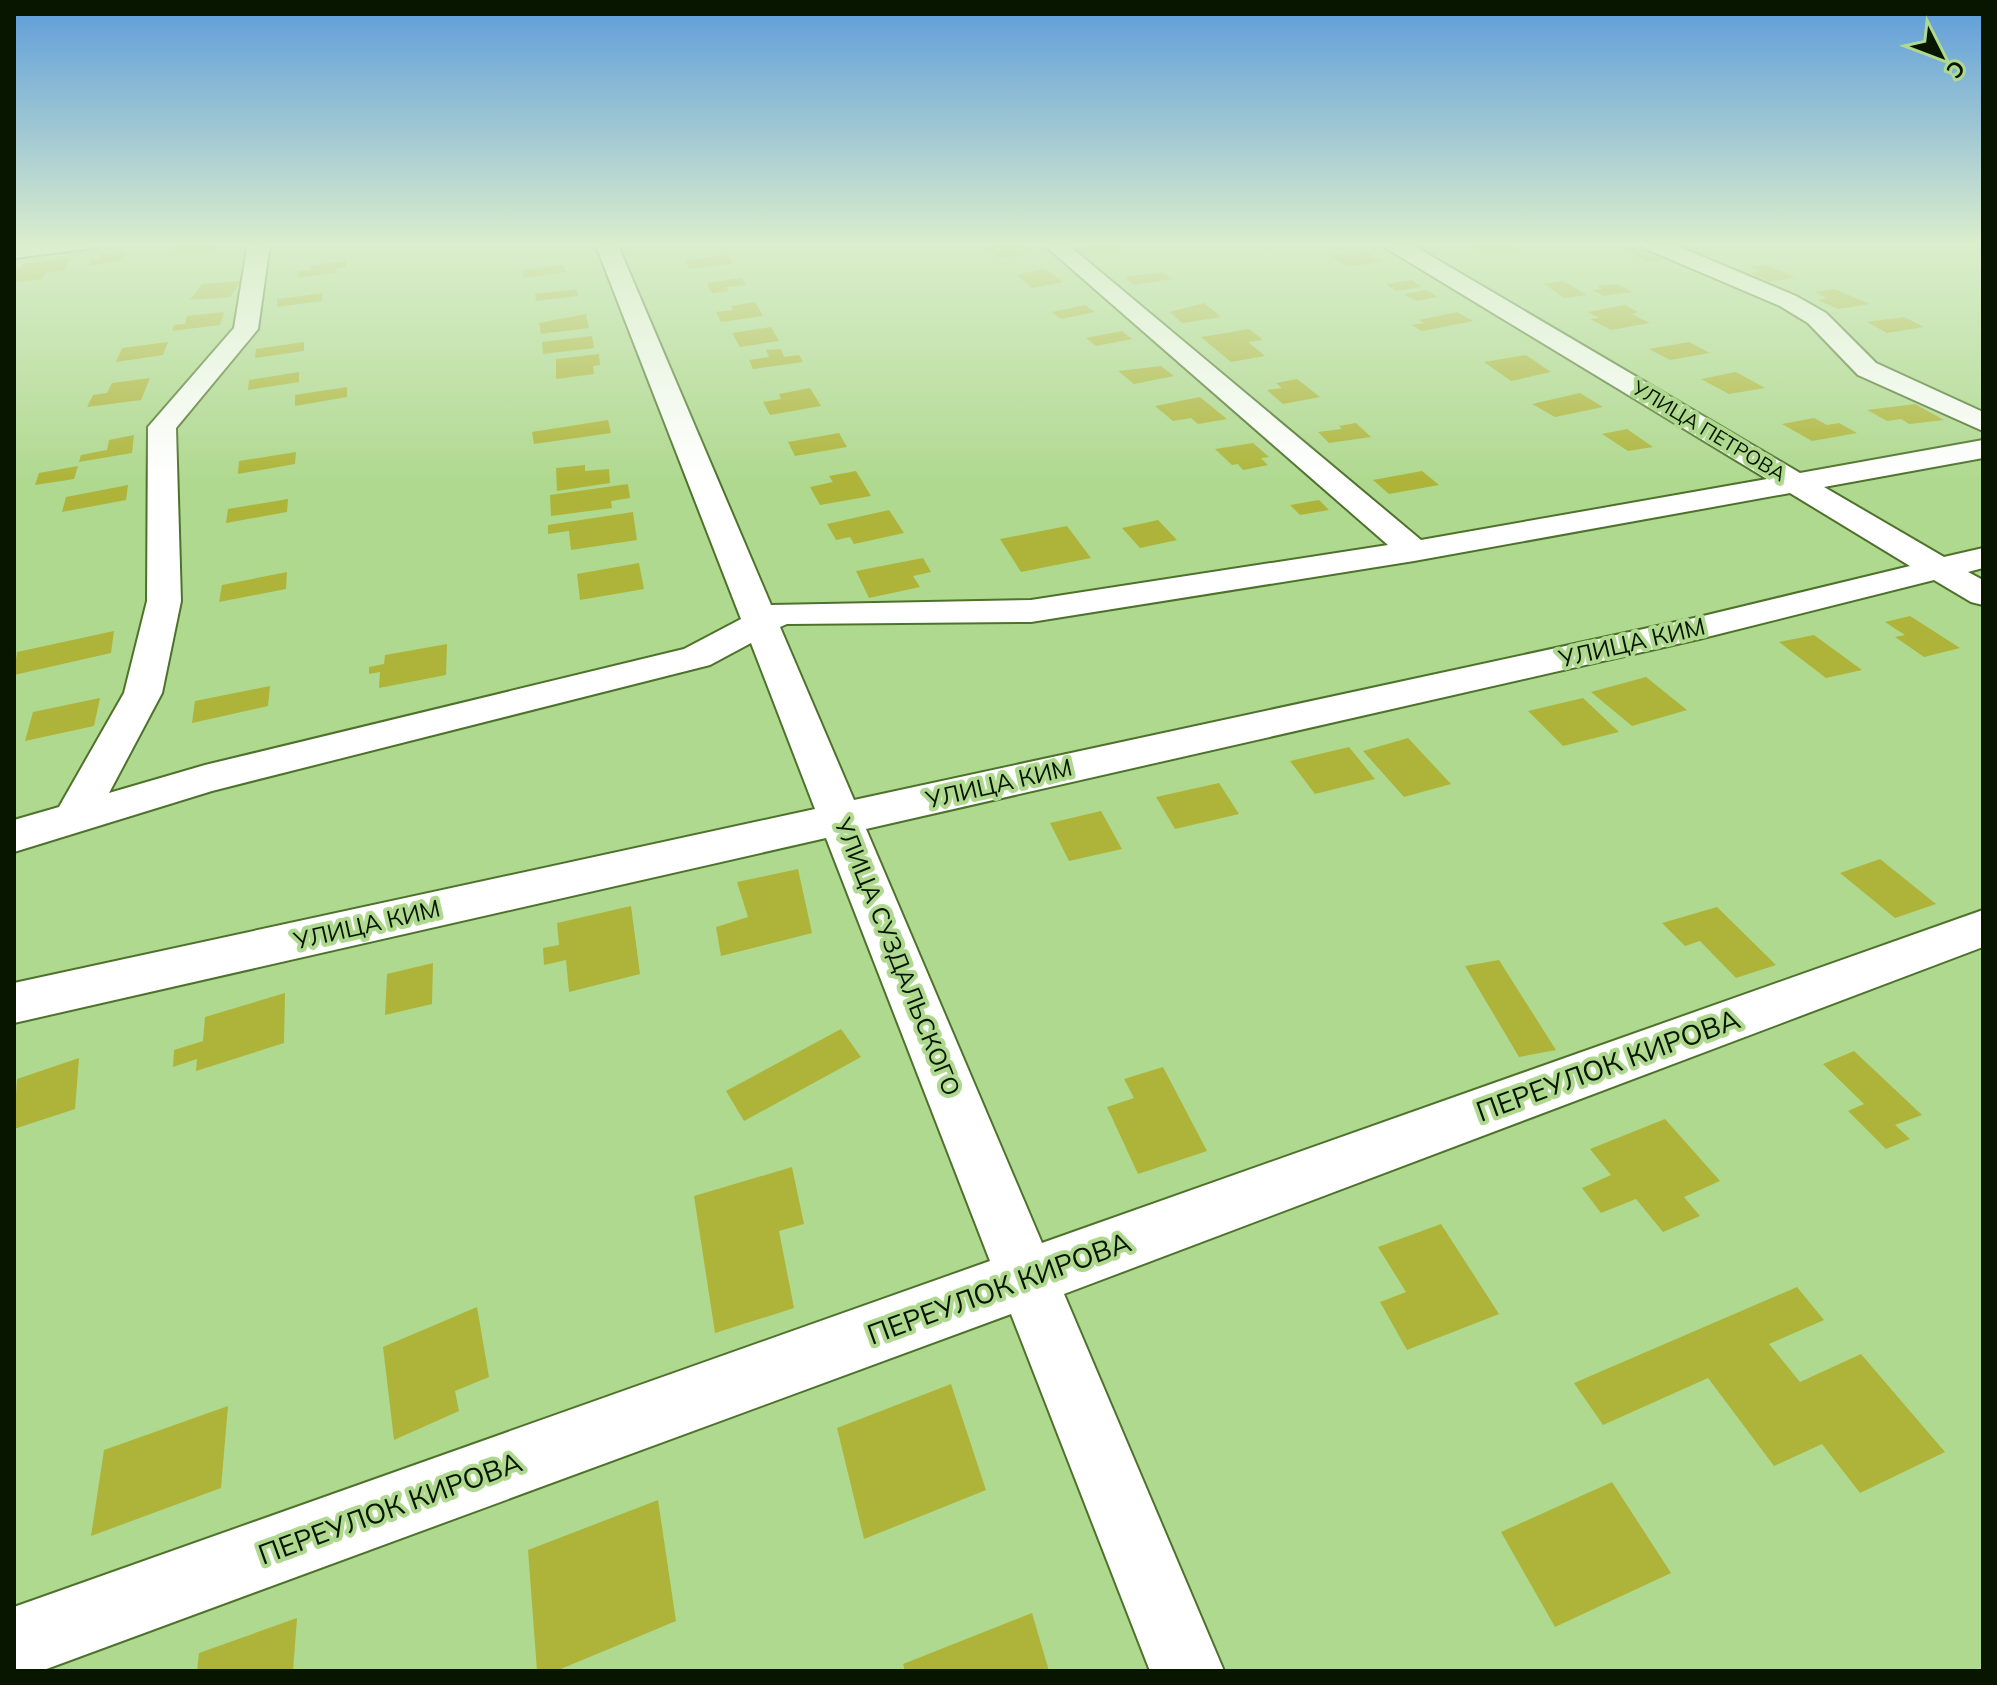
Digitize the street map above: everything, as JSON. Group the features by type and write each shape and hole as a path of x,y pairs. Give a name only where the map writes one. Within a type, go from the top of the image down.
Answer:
{"street":[{"path":"74,818 143,693 164,601 162,427 246,329 247,322"},
{"name":"УЛИЦА СУЗДАЛЬСКОГО","path":"638,322 1187,1671"},
{"path":"1145,322 1414,551"},
{"name":"УЛИЦА ПЕТРОВА","path":"1526,322 1983,595"},
{"path":"1821,322 1867,369 1983,423"},
{"path":"14,836 205,779 697,657 780,613 1031,611 1414,551 1983,449"},
{"name":"УЛИЦА КИМ","path":"14,1003 1683,631 1983,558"},
{"name":"ПЕРЕУЛОК КИРОВА","path":"14,1644 1983,928"}],"building":[{"path":"221,322 220,325 172,331 174,325"},
{"path":"588,322 589,328 541,334 539,323"},
{"path":"1422,322 1470,322 1422,331 1411,325 1424,323"},
{"path":"1595,322 1650,323 1611,330"},
{"path":"1867,322 1913,322 1924,327 1887,333"},
{"path":"771,327 779,341 740,347 732,333"},
{"path":"1249,329 1263,340 1248,342 1265,356 1231,362 1201,337"},
{"path":"1122,331 1132,339 1096,346 1086,338"},
{"path":"592,336 594,348 543,354 542,342"},
{"path":"168,342 163,355 116,362 122,348"},
{"path":"304,342 304,351 255,358 256,349"},
{"path":"1689,342 1710,353 1670,360 1649,349"},
{"path":"781,349 784,357 799,355 803,362 753,369 749,360 769,357 766,350"},
{"path":"599,354 600,365 593,366 594,374 556,379 556,359"},
{"path":"1526,355 1551,372 1511,381 1484,362"},
{"path":"1161,366 1174,376 1134,384 1118,371"},
{"path":"299,372 299,382 248,390 249,380"},
{"path":"1736,372 1765,388 1729,394 1701,379"},
{"path":"150,378 141,400 87,407 93,395 107,393 112,383"},
{"path":"1297,379 1320,397 1283,404 1267,390 1282,388 1276,383"},
{"path":"347,387 347,397 295,406 295,395"},
{"path":"810,388 821,406 770,415 763,402 781,399 779,394"},
{"path":"1580,393 1603,407 1555,417 1532,404"},
{"path":"1200,397 1227,419 1198,424 1191,418 1173,421 1155,406"},
{"path":"1915,404 1944,420 1909,424 1901,419 1887,421 1867,410"},
{"path":"1814,418 1827,425 1839,423 1857,433 1812,441 1782,424"},
{"path":"608,420 611,433 534,444 532,432"},
{"path":"1356,423 1371,437 1329,443 1318,432 1342,429 1339,426"},
{"path":"1627,429 1653,447 1628,451 1602,434"},
{"path":"839,433 847,447 795,456 788,442"},
{"path":"134,435 132,453 79,462 81,455 107,450 109,440"},
{"path":"1253,443 1269,457 1261,458 1268,465 1243,470 1238,464 1232,465 1215,449"},
{"path":"296,452 295,464 238,474 239,461"},
{"path":"585,465 585,471 609,469 610,483 557,491 556,468"},
{"path":"78,466 74,479 35,485 39,473"},
{"path":"856,471 871,496 820,505 810,487 833,482 829,476"},
{"path":"1422,471 1439,485 1389,494 1373,480"},
{"path":"628,484 630,498 611,501 612,508 551,516 550,495"},
{"path":"128,485 126,500 62,512 66,497"},
{"path":"288,499 287,512 226,523 228,509"},
{"path":"1319,500 1329,510 1300,515 1290,505"},
{"path":"889,510 904,533 854,544 850,537 836,540 827,524"},
{"path":"633,512 637,540 571,550 569,531 548,534 548,525"},
{"path":"1158,520 1177,540 1140,548 1122,528"},
{"path":"1067,526 1091,558 1021,572 1000,539"},
{"path":"923,558 931,572 913,576 920,587 869,598 856,571"},
{"path":"639,563 644,589 580,600 577,574"},
{"path":"287,572 286,589 219,602 222,585"},
{"path":"1910,616 1960,648 1924,657 1895,637 1905,635 1885,622"},
{"path":"114,631 111,653 14,675 17,652"},
{"path":"1814,635 1862,670 1826,678 1779,642"},
{"path":"447,644 446,675 379,688 380,672 369,674 369,667 384,664 385,655"},
{"path":"1646,677 1687,710 1632,726 1591,692"},
{"path":"270,686 268,706 192,723 195,701"},
{"path":"100,698 94,726 25,741 33,712"},
{"path":"1583,698 1619,732 1563,746 1528,711"},
{"path":"1408,738 1451,784 1404,797 1363,751"},
{"path":"1349,747 1375,779 1315,794 1290,761"},
{"path":"1219,783 1239,814 1175,829 1156,797"},
{"path":"1101,811 1122,849 1069,861 1050,823"},
{"path":"1880,859 1936,904 1895,918 1840,873"},
{"path":"798,869 812,933 721,956 716,927 748,917 737,882"},
{"path":"631,906 640,974 569,992 566,960 544,965 543,948 559,945 557,923"},
{"path":"1717,907 1776,965 1736,978 1700,941 1685,946 1662,923"},
{"path":"1499,960 1556,1050 1519,1057 1465,966"},
{"path":"433,963 432,1004 385,1015 387,974"},
{"path":"285,993 284,1043 196,1071 197,1059 173,1067 174,1050 203,1041 205,1017"},
{"path":"841,1029 861,1057 744,1121 726,1091"},
{"path":"1854,1051 1922,1115 1895,1125 1910,1139 1886,1149 1848,1111 1864,1104 1823,1064"},
{"path":"79,1058 75,1109 14,1129 17,1079"},
{"path":"1163,1067 1207,1151 1138,1174 1107,1107 1134,1098 1124,1079"},
{"path":"1665,1119 1720,1181 1684,1197 1700,1216 1663,1232 1636,1199 1601,1213 1582,1188 1611,1175 1590,1149"},
{"path":"792,1167 804,1224 779,1231 794,1308 715,1333 694,1196"},
{"path":"1441,1224 1499,1314 1407,1350 1380,1302 1406,1292 1378,1247"},
{"path":"1797,1287 1824,1320 1769,1344 1800,1382 1861,1354 1945,1452 1860,1493 1822,1444 1774,1466 1708,1378 1603,1425 1574,1383"},
{"path":"477,1307 489,1377 455,1391 459,1411 394,1440 383,1347"},
{"path":"951,1384 986,1490 864,1539 837,1428"},
{"path":"228,1406 221,1488 91,1536 104,1450"},
{"path":"1612,1482 1671,1573 1555,1627 1501,1532"},
{"path":"658,1500 676,1621 556,1671 537,1671 528,1550"},
{"path":"1032,1613 1049,1671 905,1671 903,1664"},
{"path":"297,1618 293,1671 197,1671 199,1653"}]}
